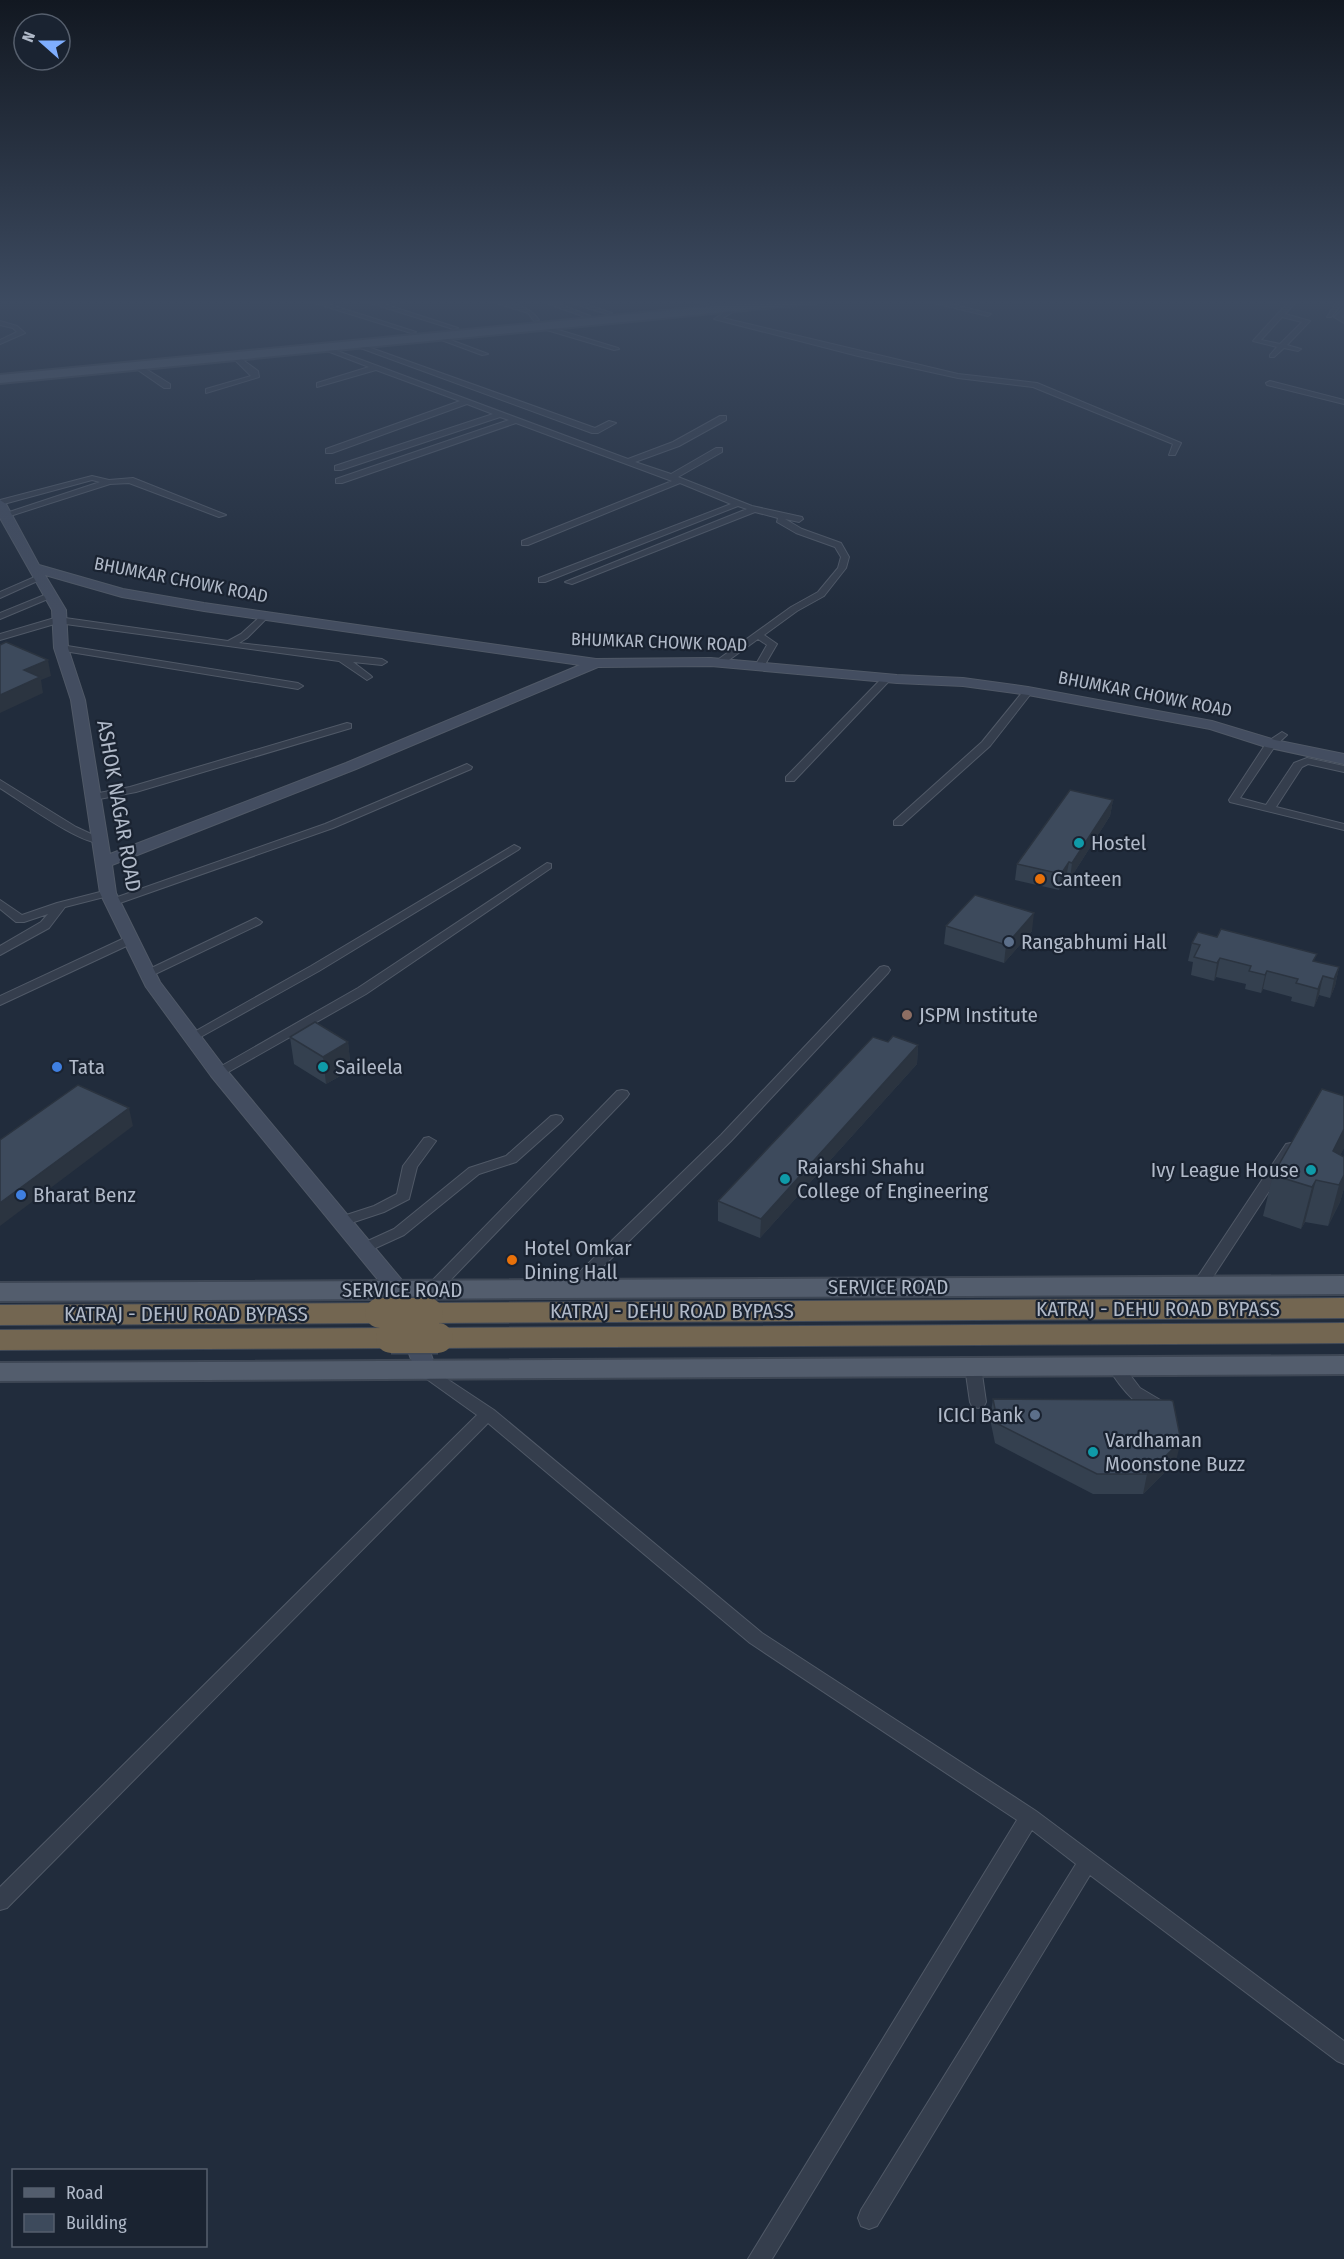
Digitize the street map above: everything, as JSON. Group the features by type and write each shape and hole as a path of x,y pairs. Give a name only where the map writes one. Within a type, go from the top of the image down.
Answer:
{"highway":[{"name":"KATRAJ - DEHU ROAD BYPASS","path":"0,1340 385,1326 433,1314 1344,1308"},
{"name":"KATRAJ - DEHU ROAD BYPASS","path":"433,1314 1344,1333"},
{"name":"KATRAJ - DEHU ROAD BYPASS","path":"0,1315 385,1326"}],"main road":[{"name":"SERVICE ROAD","path":"0,1292 398,1290 433,1314 571,1289 1344,1284"},
{"path":"0,1372 1344,1365"}],"street":[{"path":"328,451 456,405"},
{"path":"479,405 677,479 753,510 773,516 800,519"},
{"path":"526,405 595,430 612,423"},
{"path":"1084,405 1177,443 1172,453"},
{"path":"338,468 501,414"},
{"path":"627,462 676,444 723,418"},
{"path":"339,481 516,420"},
{"path":"525,543 677,479 719,450"},
{"path":"1,508 124,480 139,481 222,515"},
{"path":"542,580 737,504"},
{"name":"ASHOK NAGAR ROAD","path":"1,508 59,610 61,648 78,700 110,898 147,973 164,1000 218,1072 398,1290 426,1371"},
{"path":"569,582 753,510"},
{"path":"719,663 794,609 821,594 842,568 845,557 838,545 799,531 773,516"},
{"path":"0,595 37,573"},
{"name":"BHUMKAR CHOWK ROAD","path":"37,573 122,593 264,616 596,663 665,661 719,663 887,678 963,682 1028,691 1212,725 1344,759"},
{"path":"0,616 50,596"},
{"path":"230,644 244,636 264,616"},
{"path":"0,637 58,620 343,659 382,662"},
{"path":"757,635 772,644 760,666"},
{"path":"61,648 298,686"},
{"path":"343,659 367,677"},
{"path":"104,862 362,763 596,663"},
{"path":"790,779 887,678"},
{"path":"898,823 986,744 1028,691"},
{"path":"94,797 132,790 347,726"},
{"path":"1276,740 1234,800 1344,827"},
{"name":"BHUMKAR CHOWK ROAD","path":"1276,740 1344,747"},
{"path":"1269,809 1298,765 1307,761 1344,769"},
{"path":"0,903 20,920 61,905 110,898 328,826 467,767"},
{"path":"0,783 72,829 100,841"},
{"path":"193,1036 318,967 514,848"},
{"path":"218,1072 362,991 547,866"},
{"path":"0,951 45,925 61,905"},
{"path":"147,973 256,922"},
{"path":"0,1001 131,939"},
{"path":"571,1289 726,1138 884,970"},
{"path":"433,1314 622,1094"},
{"path":"364,1248 399,1232 474,1171 511,1160 556,1119"},
{"path":"1200,1286 1297,1136"},
{"path":"342,1221 379,1209 404,1196 410,1166 429,1141"},
{"path":"1116,1366 1124,1384 1131,1391 1171,1413"},
{"path":"973,1367 978,1402"},
{"path":"426,1371 488,1414 756,1638 1029,1817 1344,2054"},
{"path":"0,1901 488,1414"},
{"path":"759,2259 1029,1817"},
{"path":"869,2218 1088,1861"}],"building":[{"path":"6,642 48,660 24,670 40,677 0,695 0,645"},
{"path":"1070,790 1113,800 1072,863 1069,862 1061,874 1017,864"},
{"path":"975,895 1034,913 1006,945 946,926"},
{"path":"1221,929 1317,954 1313,961 1339,967 1334,979 1323,976 1318,989 1296,983 1298,979 1267,971 1265,975 1249,971 1251,966 1220,958 1217,963 1194,957 1200,945 1192,943 1198,932 1217,937"},
{"path":"315,1022 348,1042 323,1057 290,1037"},
{"name":"Rajarshi Shahu College of Engineering","path":"893,1036 918,1045 761,1219 718,1201 873,1037 888,1042"},
{"path":"78,1085 129,1108 0,1203 0,1140"},
{"path":"1322,1089 1344,1096 1344,1129 1333,1151 1344,1157 1344,1175 1339,1185 1316,1180 1312,1187 1273,1175"},
{"name":"Vardhaman Moonstone Buzz","path":"993,1399 1170,1400 1173,1401 1181,1441 1147,1474 1097,1474 998,1424"}],"place":[{"name":"Hostel","path":"1079,843"},
{"name":"Canteen","path":"1040,879"},
{"name":"Rangabhumi Hall","path":"1009,942"},
{"name":"JSPM Institute","path":"907,1015"},
{"name":"Tata","path":"57,1067"},
{"name":"Saileela","path":"323,1067"},
{"name":"Ivy League House","path":"1311,1170"},
{"name":"Rajarshi Shahu College of Engineering","path":"785,1179"},
{"name":"Bharat Benz","path":"21,1195"},
{"name":"Hotel Omkar Dining Hall","path":"512,1260"},
{"name":"ICICI Bank","path":"1035,1415"},
{"name":"Vardhaman Moonstone Buzz","path":"1093,1452"}]}
